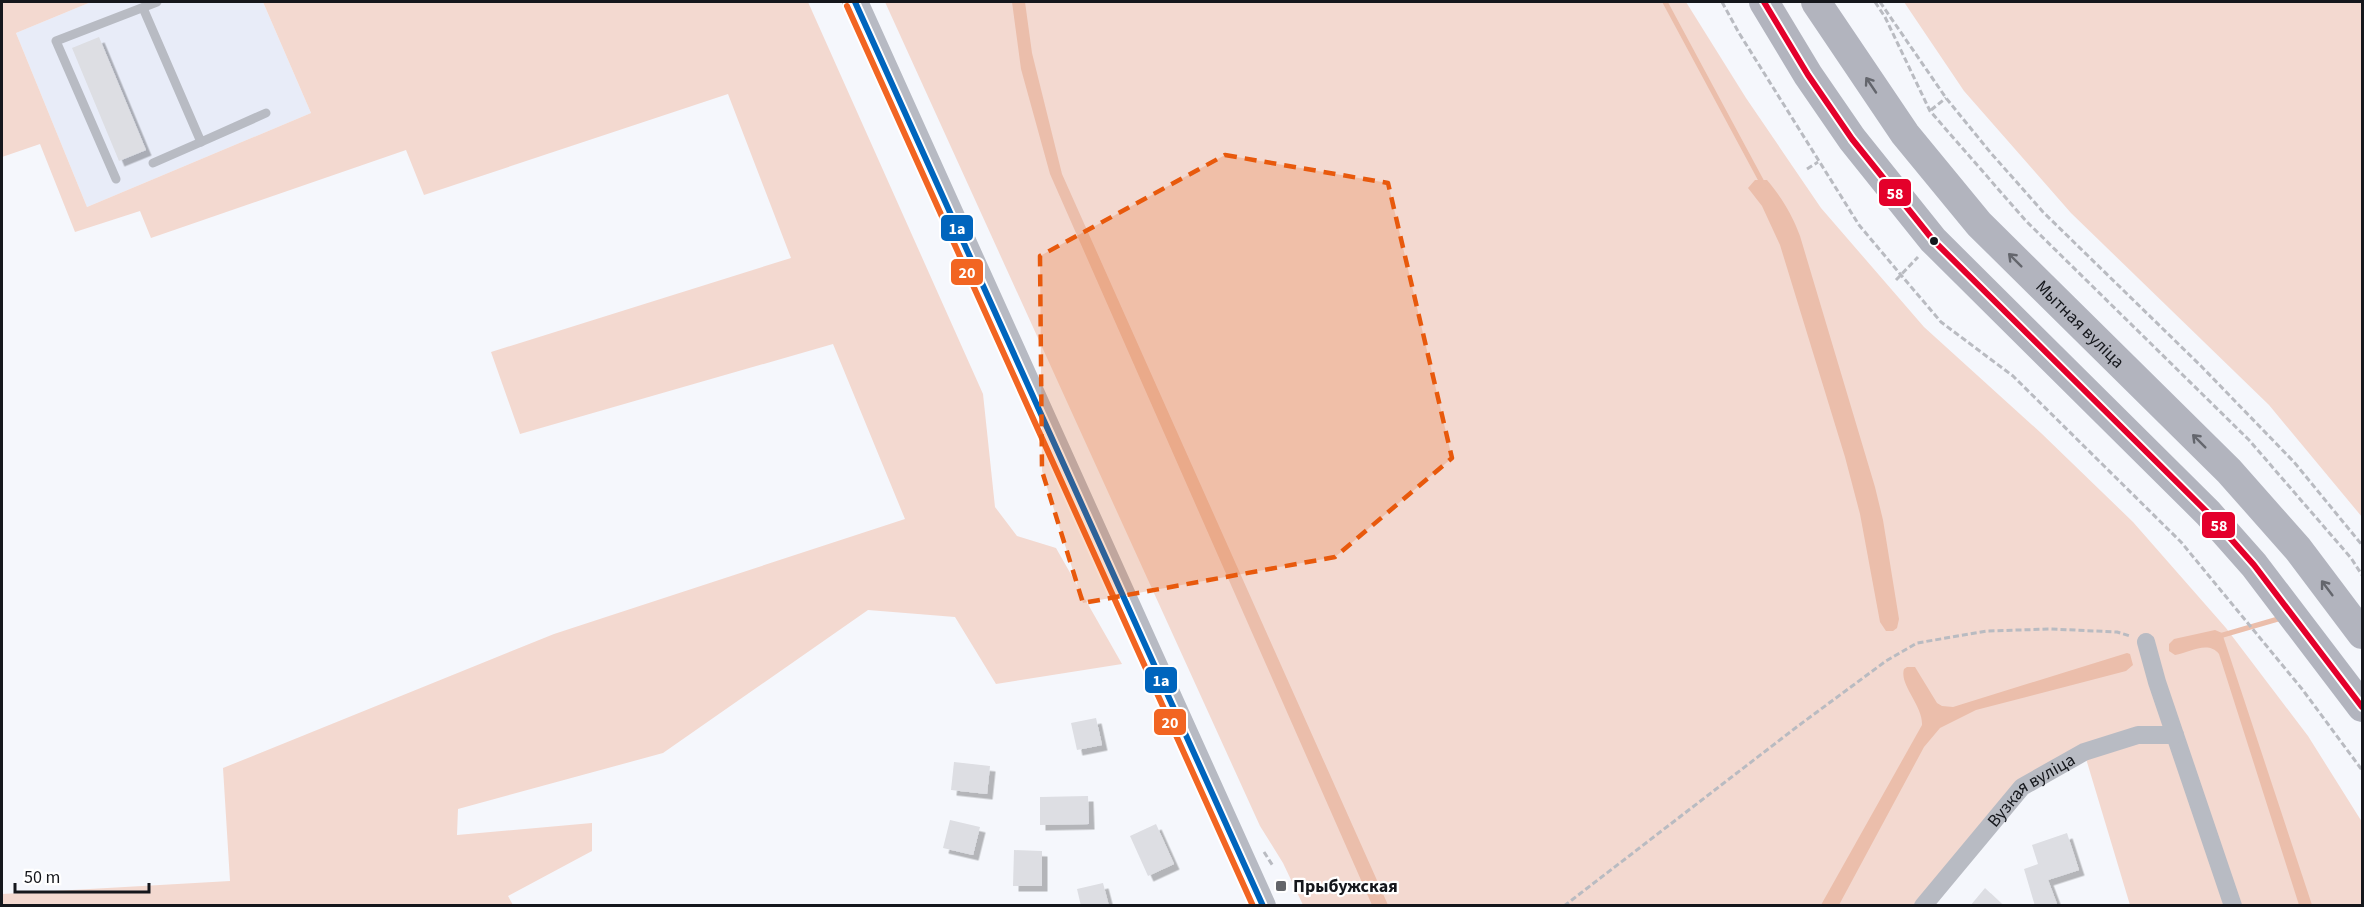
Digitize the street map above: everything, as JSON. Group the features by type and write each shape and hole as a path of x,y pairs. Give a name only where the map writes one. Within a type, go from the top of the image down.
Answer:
{"highway":[{"path":"1764,2 1808,75 1852,139 1933,240 2208,513 2254,565 2362,707"},
{"name":"Мытная вуліца","path":"1816,2 1905,134 1979,224 2229,471 2298,549 2362,634"}],"main road":[{"path":"855,2 1263,906"}],"street":[{"path":"2146,642 2233,906"},
{"name":"Вузкая вуліца","path":"1923,906 2022,787 2084,752 2138,735 2175,735"}],"lane":[{"path":"116,179 56,41 157,2"},
{"path":"143,8 201,142"},
{"path":"153,163 266,113"}],"path":[{"path":"1722,2 1859,225 1941,322 2013,376 2181,542 2302,689 2362,770"},
{"path":"1875,2 1885,17 1930,111 2026,221 2249,440 2351,558 2362,575"},
{"path":"1880,2 1946,98 2043,212 2201,366 2294,462 2362,545"},
{"path":"1930,111 1946,98"},
{"path":"1807,169 1818,161"},
{"path":"1896,280 1933,240"},
{"path":"1564,906 1816,713 1886,661 1917,643 1987,632 2051,629 2117,632 2146,642"}],"highlighted area":[{"path":"1225,155 1388,183 1452,458 1335,557 1083,603 1042,471 1040,256"}],"shaded area":[{"path":"2,2 91,2 16,33 87,207 311,113 263,2 808,2 983,394 995,507 1017,536 1056,548 1122,664 996,684 955,617 868,610 663,753 458,809 457,835 592,823 592,851 508,896 513,905 2,905 2,894 230,881 223,768 554,634 905,519 833,344 520,434 491,352 791,258 728,94 424,195 406,150 151,238 140,211 75,232 40,144 2,157"},
{"path":"91,2 263,2 311,113 87,207 16,33"},
{"path":"885,2 1686,2 1746,98 1821,208 1924,327 2041,433 2133,522 2226,628 2308,736 2362,822 2362,905 2130,905 2084,752 2022,787 1928,905 1303,905 1283,863 1260,826"},
{"path":"1012,2 1025,2 1032,53 1062,174 1388,905 1372,905 1050,174 1021,69"},
{"path":"1904,2 2362,2 2362,517 2269,405 2071,213 1964,91"},
{"path":"1755,180 1767,180 1790,213 1800,236 1883,520 1899,619 1897,628 1893,631 1886,631 1880,622 1860,514 1845,457 1780,245 1762,206 1748,188"},
{"path":"2215,630 2222,633 2312,905 2299,905 2219,654 2209,648 2198,648 2175,655 2169,651 2169,644 2174,639"},
{"path":"2127,653 2130,654 2133,665 2126,671 1976,710 1940,728 1924,747 1839,905 1821,905 1922,725 1919,710 1905,682 1904,669 1915,667 1937,703 1953,707"}],"building":[{"path":"99,37 146,150 119,161 72,48"},
{"path":"1096,718 1102,745 1077,750 1071,723"},
{"path":"954,762 990,766 987,794 951,790"},
{"path":"1088,796 1089,824 1040,825 1040,797"},
{"path":"950,820 980,827 973,855 943,848"},
{"path":"1156,824 1174,864 1148,876 1130,836"},
{"path":"2067,833 2079,870 2048,880 2057,904 2035,906 2024,869 2038,864 2032,845"},
{"path":"1014,850 1042,851 1042,886 1013,886"},
{"path":"1103,883 1109,906 1081,906 1077,889"},
{"path":"1985,888 2004,906 1970,906"}],"waterway":[{"path":"1665,2 1764,186"},
{"path":"2216,637 2278,619"}],"transit line":[{"name":"1а","path":"855,2 1263,906"},
{"name":"58","path":"1764,2 1808,75 1852,139 1933,240 2208,513 2254,565 2362,707"},
{"name":"20","path":"847,6 1253,906"}],"place":[{"name":"Прыбужская","path":"1281,886"}]}
